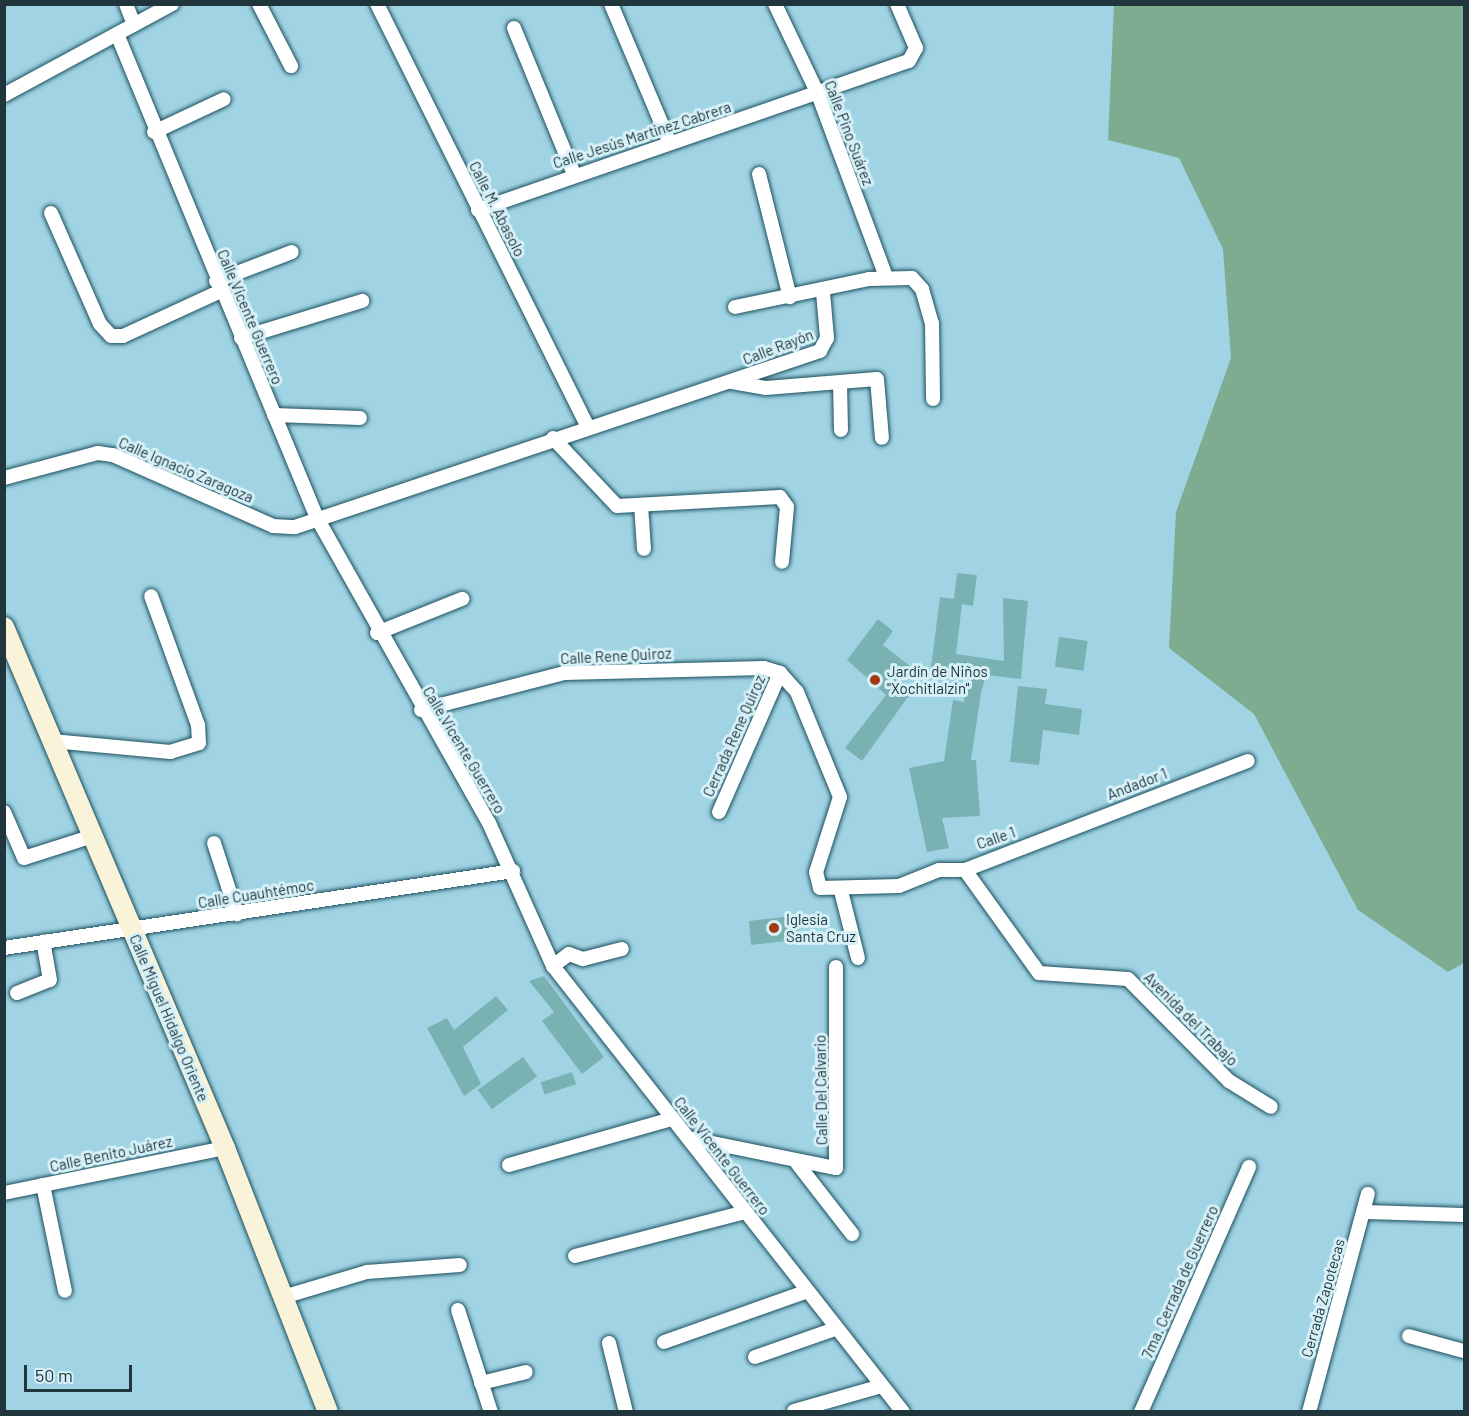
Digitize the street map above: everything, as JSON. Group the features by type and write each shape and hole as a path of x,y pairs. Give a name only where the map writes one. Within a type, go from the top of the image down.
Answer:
{"street":[{"path":"126,4 134,25"},
{"path":"4,95 172,4"},
{"path":"259,4 291,66"},
{"name":"Calle M. Abasolo","path":"377,4 588,427"},
{"path":"611,4 669,141"},
{"name":"Calle Pino Suárez","path":"775,4 818,94 886,277"},
{"name":"Calle Jesús Martínez Cabrera","path":"478,210 669,141 818,94 913,58 915,42 897,4"},
{"path":"514,28 574,174"},
{"name":"Calle Vicente Guerrero","path":"117,34 154,132 317,518 377,633 513,872 553,966 805,1292 903,1412"},
{"path":"154,132 224,99"},
{"path":"759,174 790,297"},
{"path":"51,213 100,324 111,336 123,336 219,286 292,252"},
{"path":"735,307 823,292 886,277 919,284 932,323 933,399"},
{"name":"Calle Rayón","path":"317,518 553,438 732,382 824,348 823,292"},
{"path":"241,338 362,301"},
{"name":"Calle Rayón","path":"732,382 752,387 879,380 882,438"},
{"path":"840,383 841,430"},
{"path":"274,415 360,418"},
{"path":"553,438 617,506 641,506 700,498 780,497 787,507 782,562"},
{"name":"Calle Ignacio Zaragoza","path":"4,478 98,453 113,455 273,526 295,527 317,518"},
{"path":"641,506 644,549"},
{"path":"52,741 170,752 199,743 198,724 151,596"},
{"path":"377,633 462,599"},
{"name":"Calle Miguel Hidalgo Oriente","path":"4,627 225,1148 328,1412"},
{"name":"Calle Rene Quiroz","path":"421,710 564,673 764,668 780,673"},
{"path":"780,673 797,692 840,796 816,885 841,891 916,883 939,870 965,870"},
{"name":"Cerrada Rene Quiroz","path":"719,812 780,673"},
{"name":"Andador 1","path":"1040,840 1248,761"},
{"path":"4,812 24,858 93,836"},
{"name":"Calle 1","path":"965,870 1040,840"},
{"path":"214,843 237,914"},
{"name":"Avenida del Trabajo","path":"965,870 1039,973 1128,979 1229,1081 1271,1107"},
{"name":"Calle Cuauhtémoc","path":"4,948 513,872"},
{"path":"841,891 858,958"},
{"path":"17,993 50,980 44,942"},
{"path":"553,966 569,954 583,959 622,949"},
{"name":"Calle Del Calvario","path":"688,1138 833,1169 839,1161 836,967"},
{"path":"509,1165 672,1119"},
{"name":"Calle Benito Juárez","path":"4,1193 225,1148"},
{"path":"797,1163 852,1234"},
{"name":"7ma. Cerrada de Guerrero","path":"1141,1412 1249,1167"},
{"path":"43,1185 65,1291"},
{"name":"Cerrada Zapotecas","path":"1309,1412 1365,1212 1368,1194"},
{"path":"575,1256 745,1212"},
{"path":"1365,1212 1464,1215"},
{"path":"283,1297 367,1272 460,1265"},
{"path":"664,1342 805,1292"},
{"path":"458,1310 491,1412"},
{"path":"755,1357 835,1329"},
{"path":"1409,1335 1464,1351"},
{"path":"609,1344 626,1412"},
{"path":"481,1383 526,1372"},
{"path":"794,1411 881,1386"}],"green space":[{"path":"1114,5 1464,5 1464,963 1448,972 1358,910 1254,714 1169,648 1176,512 1231,358 1223,249 1179,158 1108,140"}],"building":[{"path":"957,573 977,575 973,606 962,604 956,654 1004,661 1003,598 1028,601 1021,679 986,675 971,760 976,760 980,816 942,818 949,848 927,852 909,768 944,761 953,700 964,702 968,671 931,667 940,597 954,599"},
{"path":"878,619 893,631 883,645 910,666 899,680 913,690 862,761 845,748 886,695 847,660"},
{"path":"1059,637 1088,641 1084,671 1055,667"},
{"path":"1018,686 1047,689 1045,704 1082,709 1079,735 1043,730 1039,765 1010,762"},
{"name":"Iglesia Santa Cruz","path":"792,916 800,935 796,940 751,945 749,921"},
{"path":"544,976 604,1057 582,1074 542,1021 554,1012 529,981"},
{"path":"496,996 508,1010 463,1047 481,1084 464,1096 427,1028 447,1018 454,1030"},
{"path":"523,1057 537,1076 492,1109 478,1090"},
{"path":"572,1072 576,1084 545,1095 541,1082"}],"place":[{"name":"Jardín de Niños \"Xochitlalzin\"","path":"875,680"},
{"name":"Iglesia Santa Cruz","path":"774,928"}]}
